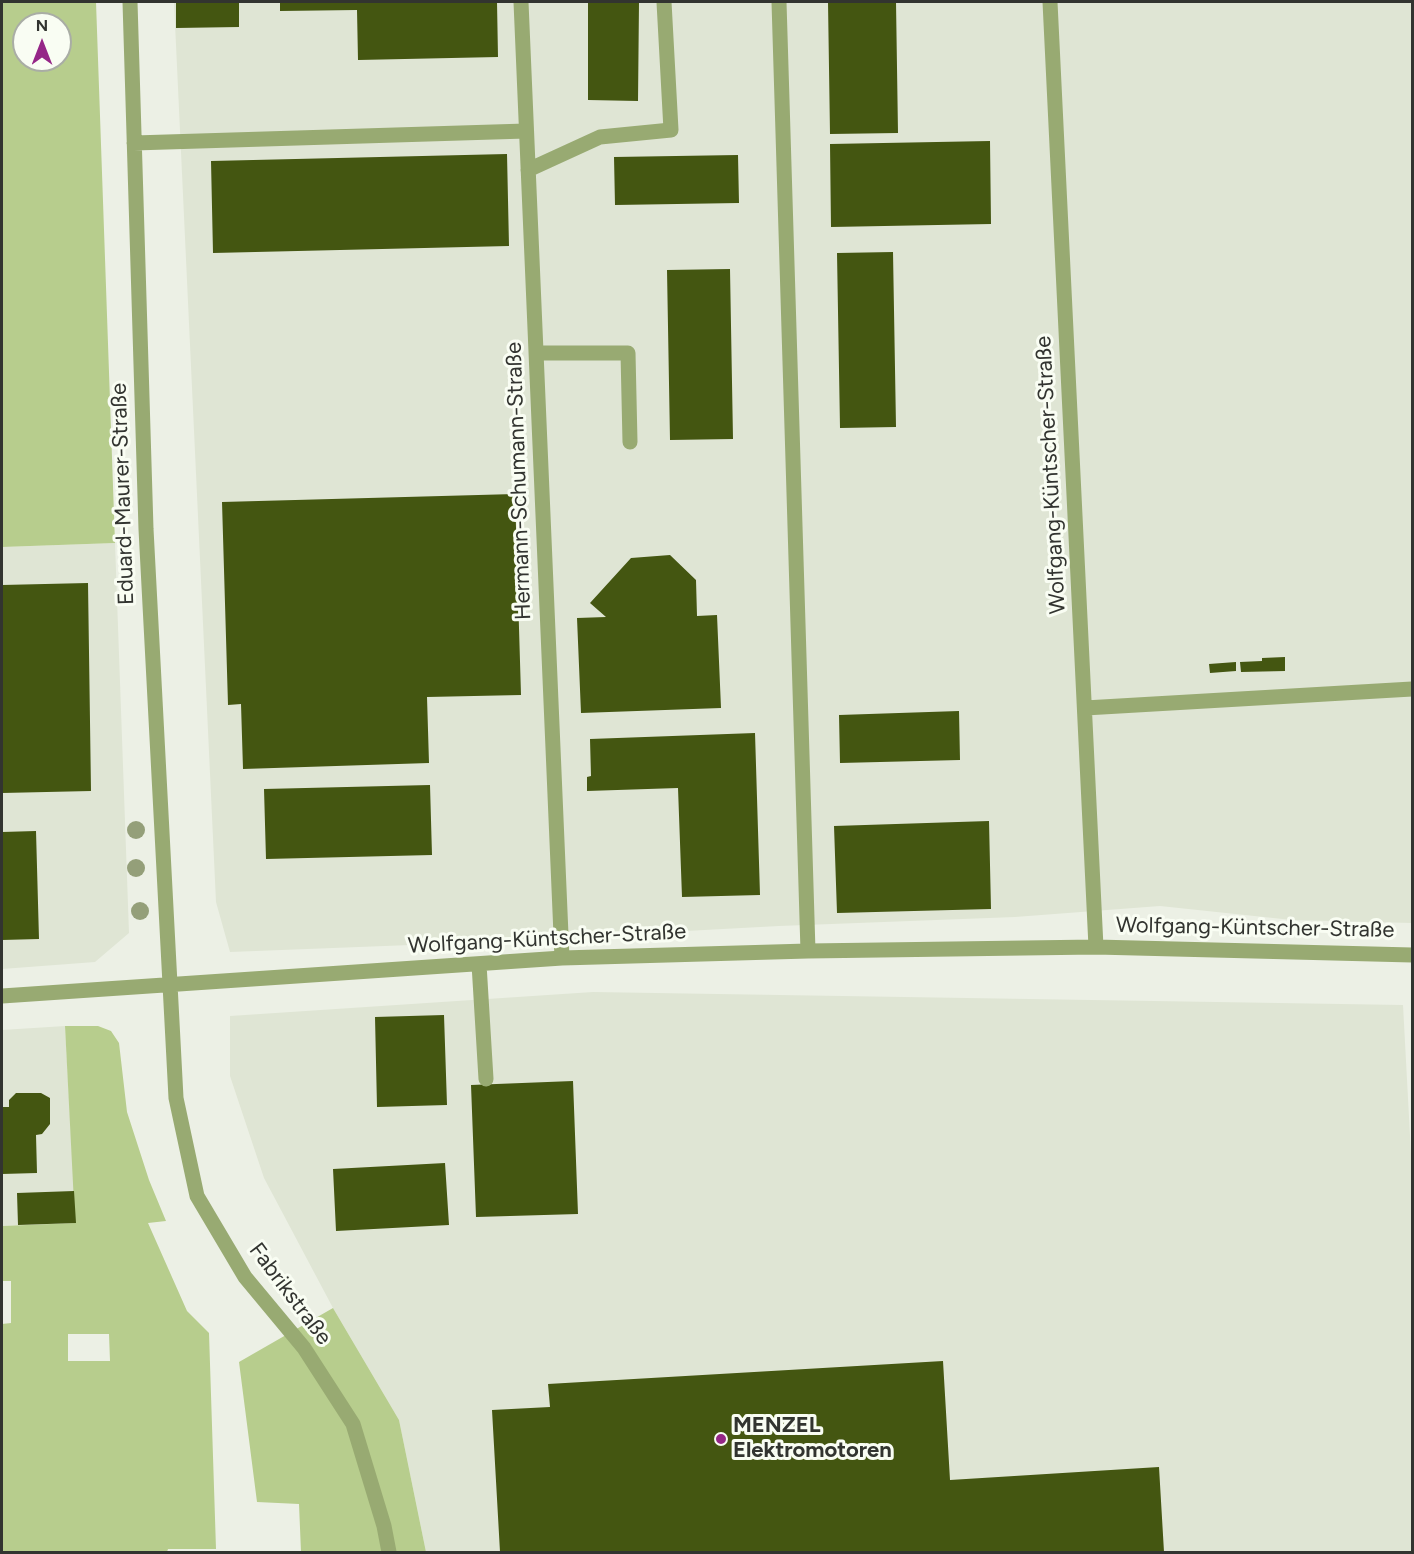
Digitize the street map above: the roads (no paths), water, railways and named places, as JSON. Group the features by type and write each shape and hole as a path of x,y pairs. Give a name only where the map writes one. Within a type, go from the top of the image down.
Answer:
{"street":[{"name":"Eduard-Maurer-Straße","path":"130,2 146,529 170,984"},
{"name":"Hermann-Schumann-Straße","path":"521,2 562,958"},
{"path":"528,170 600,137 671,130 664,2"},
{"path":"779,2 808,951"},
{"name":"Wolfgang-Küntscher-Straße","path":"1050,2 1096,947"},
{"path":"134,143 526,131"},
{"path":"536,353 628,353 630,442"},
{"path":"1085,708 1209,699 1413,689"},
{"name":"Wolfgang-Küntscher-Straße","path":"2,996 562,958 808,951 1096,947 1413,955"},
{"path":"479,964 486,1079"},
{"name":"Fabrikstraße","path":"170,984 176,1098 197,1196 245,1277 304,1348 353,1424 384,1526 389,1552"}],"place":[{"name":"MENZEL Elektromotoren","path":"721,1439"}]}
